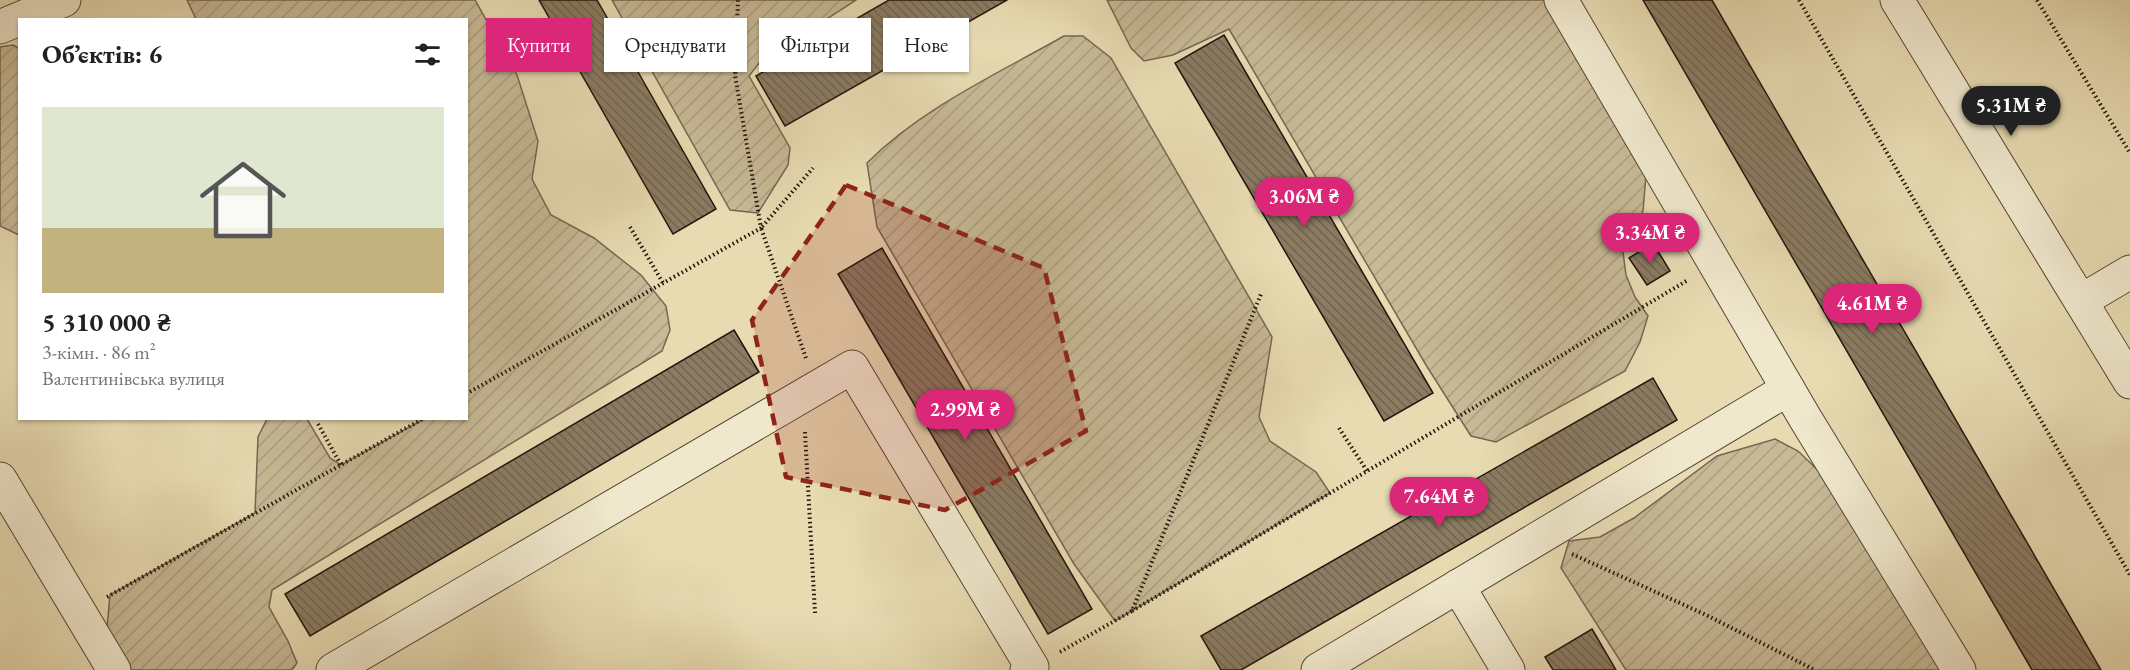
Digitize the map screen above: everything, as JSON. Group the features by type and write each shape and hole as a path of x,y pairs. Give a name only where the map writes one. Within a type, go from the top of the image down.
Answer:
{"street":[{"path":"21,18 64,0"},
{"path":"1561,0 1788,389 1959,670"},
{"path":"1897,0 2130,382"},
{"path":"0,27 18,19"},
{"path":"2081,301 2130,272"},
{"path":"333,670 852,367 1029,669"},
{"path":"1318,670 1788,389"},
{"path":"0,479 114,670"},
{"path":"1458,586 1508,670"}],"path":[{"path":"738,0 735,75 761,228 810,391 815,613"},
{"path":"1799,0 2130,575"},
{"path":"2037,0 2130,153"},
{"path":"468,393 761,228 813,168"},
{"path":"630,227 663,283"},
{"path":"1029,669 1132,611 1715,264"},
{"path":"1132,611 1261,294"},
{"path":"80,612 420,420"},
{"path":"318,424 341,465"},
{"path":"1339,428 1367,471"},
{"path":"1538,538 1704,614 1815,670"}],"highlighted area":[{"path":"846,185 1044,268 1086,431 945,510 786,477 752,320"}],"shaded area":[{"path":"187,0 475,0 486,20 486,72 515,72 517,75 538,141 532,179 551,215 594,238 641,275 666,306 670,330 662,351 272,590 269,607 297,663 292,670 128,670 107,628 110,595 255,513 258,437 266,420 308,420 330,458 341,465 422,420 468,420 468,18 196,18"},
{"path":"612,0 856,0 828,18 759,18 759,63 749,76 790,148 788,165 758,213 730,210 652,72 747,72 747,18 622,18"},
{"path":"1107,0 1545,0 1646,175 1643,211 1623,252 1626,275 1635,297 1648,316 1640,342 1625,371 1496,442 1471,436 1426,365 1229,29 1173,55 1144,61 1131,48"},
{"path":"1064,36 1083,36 1111,58 1272,337 1259,417 1270,441 1316,472 1330,493 1115,621 1074,564 877,227 867,163 912,125 936,109"},
{"path":"13,45 18,48 18,235 0,226 0,47"},
{"path":"1775,439 1798,451 1827,479 1946,670 1626,670 1561,568 1569,541 1600,537 1634,518 1717,456"}],"building":[{"path":"539,0 597,0 607,18 604,18 604,72 638,72 716,209 673,234 580,72 592,72 592,18 549,18"},
{"path":"889,0 1007,0 969,22 969,18 883,18 883,70 785,126 756,76 763,72 871,72 871,18 858,18"},
{"path":"1643,0 1712,0 2101,670 2032,670"},
{"path":"1224,35 1433,393 1384,421 1175,63"},
{"path":"1653,243 1670,271 1647,285 1629,258"},
{"path":"882,248 1092,609 1048,634 838,274"},
{"path":"734,330 759,372 310,636 285,594"},
{"path":"1653,378 1677,420 1241,670 1221,670 1201,636"},
{"path":"1592,629 1616,670 1553,670 1545,657"}]}
